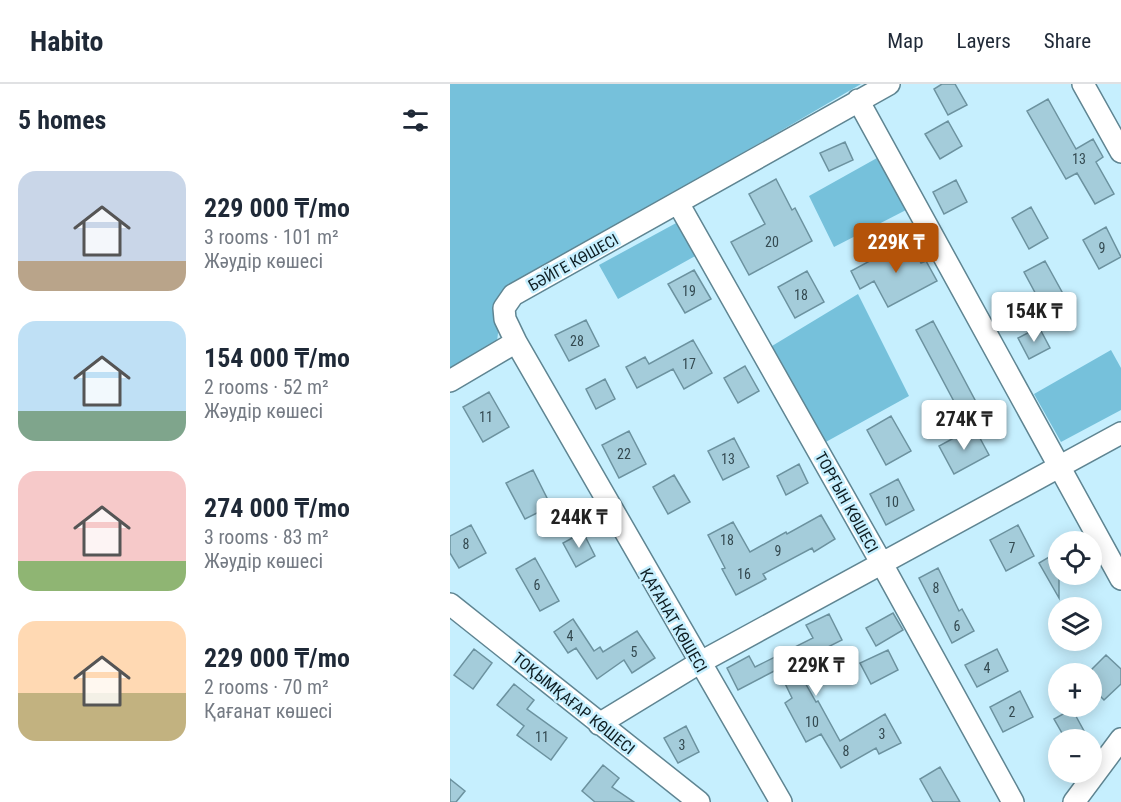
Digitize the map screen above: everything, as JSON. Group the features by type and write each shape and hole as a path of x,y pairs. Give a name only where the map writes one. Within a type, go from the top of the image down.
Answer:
{"street":[{"path":"678,203 889,84"},
{"path":"1083,84 1121,152"},
{"path":"858,100 1121,579"},
{"name":"БӘЙГЕ КӨШЕСІ","path":"516,342 503,313 505,304 513,296 678,203"},
{"name":"ТОРҒЫН КӨШЕСІ","path":"678,203 882,564 1013,802"},
{"path":"450,381 516,342"},
{"name":"ҚАҒАНАТ КӨШЕСІ","path":"516,342 781,802"},
{"path":"599,724 699,663 1121,432"},
{"name":"ТОҚЫМҚАҒАР КӨШЕСІ","path":"450,604 699,802"},
{"path":"1074,802 1121,739"}],"shaded area":[{"path":"450,84 861,84 514,286 499,324 497,342 450,370"},
{"path":"877,158 906,210 834,247 809,196"},
{"path":"678,222 697,255 618,299 599,265"},
{"path":"858,294 909,396 824,443 772,346"},
{"path":"1111,350 1121,368 1121,410 1061,442 1034,394"}],"building":[{"path":"942,84 955,84 967,105 948,115 934,89"},
{"path":"1048,99 1076,149 1093,139 1103,157 1096,162 1114,194 1095,204 1077,173 1066,179 1027,111"},
{"path":"948,121 962,146 940,159 925,134"},
{"path":"845,142 853,160 829,171 820,153"},
{"path":"776,179 792,210 795,208 812,241 749,275 731,242 765,224 749,194"},
{"path":"956,180 967,202 944,214 933,192"},
{"path":"1031,207 1048,238 1029,249 1012,218"},
{"path":"1106,227 1121,257 1099,269 1083,240"},
{"path":"909,240 921,263 926,261 937,281 888,307 874,281 860,289 851,271"},
{"path":"1045,261 1067,301 1046,313 1024,272"},
{"path":"694,270 711,299 685,313 668,284"},
{"path":"807,271 824,302 795,318 778,287"},
{"path":"586,320 599,346 569,361 555,335"},
{"path":"933,321 983,415 966,424 916,330"},
{"path":"1039,327 1050,348 1029,359 1018,338"},
{"path":"693,340 712,373 684,389 673,369 637,388 626,367 645,357 649,364"},
{"path":"745,366 759,391 738,403 724,378"},
{"path":"605,379 615,399 596,409 586,389"},
{"path":"489,392 509,427 483,442 463,407"},
{"path":"891,416 911,451 886,465 867,430"},
{"path":"974,427 989,455 954,474 939,446"},
{"path":"629,431 646,464 619,478 602,445"},
{"path":"734,438 749,467 723,480 708,451"},
{"path":"799,464 808,483 786,495 777,476"},
{"path":"533,470 551,506 525,519 506,483"},
{"path":"674,475 690,502 668,514 653,487"},
{"path":"898,479 914,510 886,525 870,494"},
{"path":"821,515 835,539 814,552 812,548 763,574 766,579 736,595 708,535 733,522 750,552"},
{"path":"471,525 486,553 459,568 450,553 450,536"},
{"path":"1018,525 1034,556 1006,571 990,540"},
{"path":"583,532 595,556 576,567 563,543"},
{"path":"535,558 559,601 540,611 516,569"},
{"path":"1048,558 1048,579 1039,563"},
{"path":"938,568 959,611 962,609 974,631 952,643 919,578"},
{"path":"1052,585 1059,585 1058,597"},
{"path":"893,613 903,630 876,646 866,628"},
{"path":"829,614 842,640 800,661 808,676 803,679 840,741 885,714 901,743 879,754 876,748 841,768 821,734 806,742 785,703 792,698 778,669 738,690 727,668 749,656 755,667 813,638 806,625"},
{"path":"573,619 594,651 600,647 603,652 637,631 655,658 632,673 624,660 597,679 576,648 568,653 554,632"},
{"path":"474,649 492,663 473,689 454,675"},
{"path":"997,649 1008,671 977,687 965,665"},
{"path":"888,650 898,670 871,684 860,663"},
{"path":"1106,655 1121,669 1121,684 1104,700 1102,698 1102,663 1098,663"},
{"path":"514,684 534,700 527,709 567,738 551,760 517,735 524,726 497,705"},
{"path":"1020,691 1033,717 1003,732 990,707"},
{"path":"1076,717 1083,729 1060,729 1054,719"},
{"path":"686,726 699,752 678,763 664,738"},
{"path":"603,765 619,778 612,787 634,802 595,802 582,791"},
{"path":"940,767 960,802 933,802 920,779"},
{"path":"450,779 465,791 456,802 450,802"}]}
